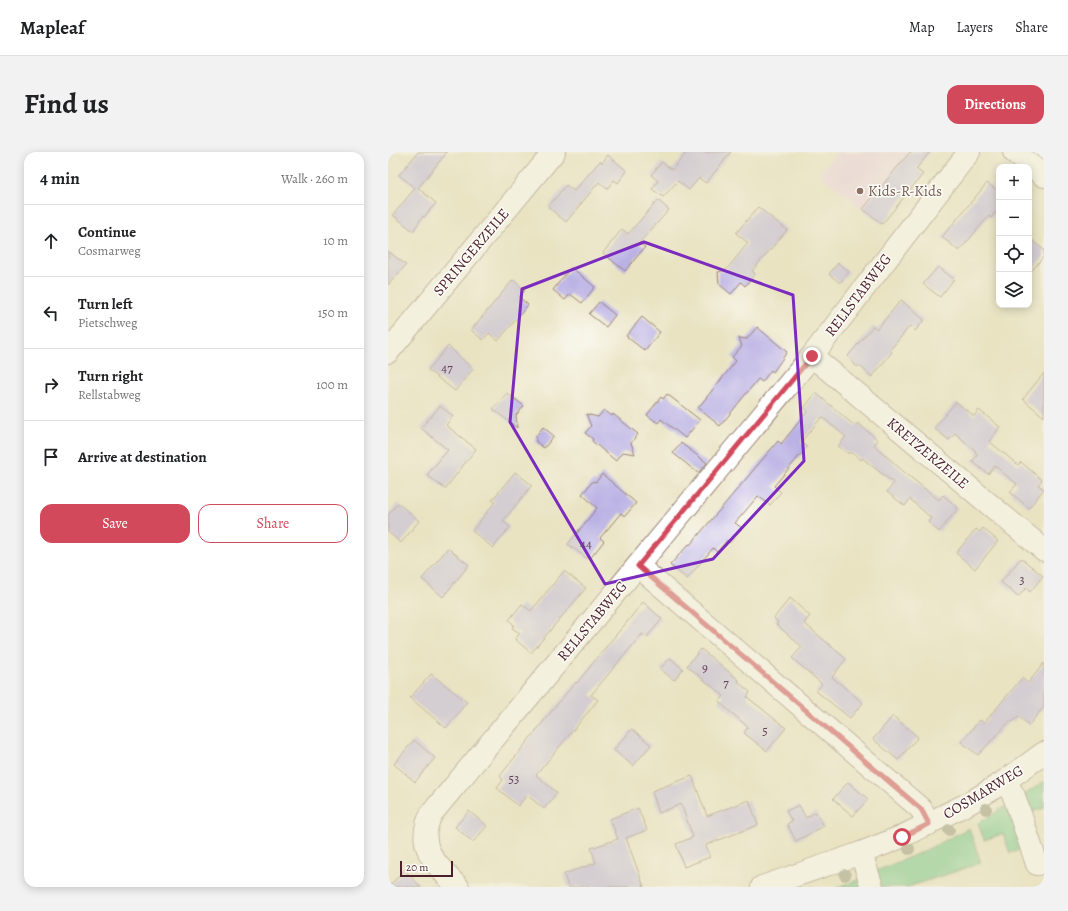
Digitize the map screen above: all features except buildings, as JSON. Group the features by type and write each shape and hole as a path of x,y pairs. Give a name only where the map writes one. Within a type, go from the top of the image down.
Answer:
{"street":[{"name":"SPRINGERZEILE","path":"388,352 554,152"},
{"name":"RELLSTABWEG","path":"458,887 429,853 425,839 426,823 432,813 812,356 969,152"},
{"path":"1014,152 1044,176"},
{"name":"KRETZERZEILE","path":"812,356 1044,550"},
{"path":"638,566 921,809 929,824"},
{"name":"COSMARWEG","path":"762,887 861,853 902,837 971,802 1005,781 1044,753"},
{"path":"1005,781 1014,796 1037,864"},
{"path":"861,853 872,887"}],"highlighted area":[{"path":"644,242 793,295 804,461 713,559 605,584 510,422 522,289"}],"shaded area":[{"name":"Kids-R-Kids","path":"837,152 930,152 916,169 904,159 863,209 819,174"}],"green space":[{"path":"1044,781 1044,808 1029,813 1023,796"},
{"path":"1011,803 1025,848 1010,853 1003,834 984,840 978,823"},
{"path":"969,828 981,863 908,887 881,887 876,871 922,852"},
{"path":"861,879 864,887 837,887"}],"place":[{"name":"Kids-R-Kids","path":"860,191"}],"route":[{"path":"812,356 638,566 921,809 929,824 902,837"}]}
